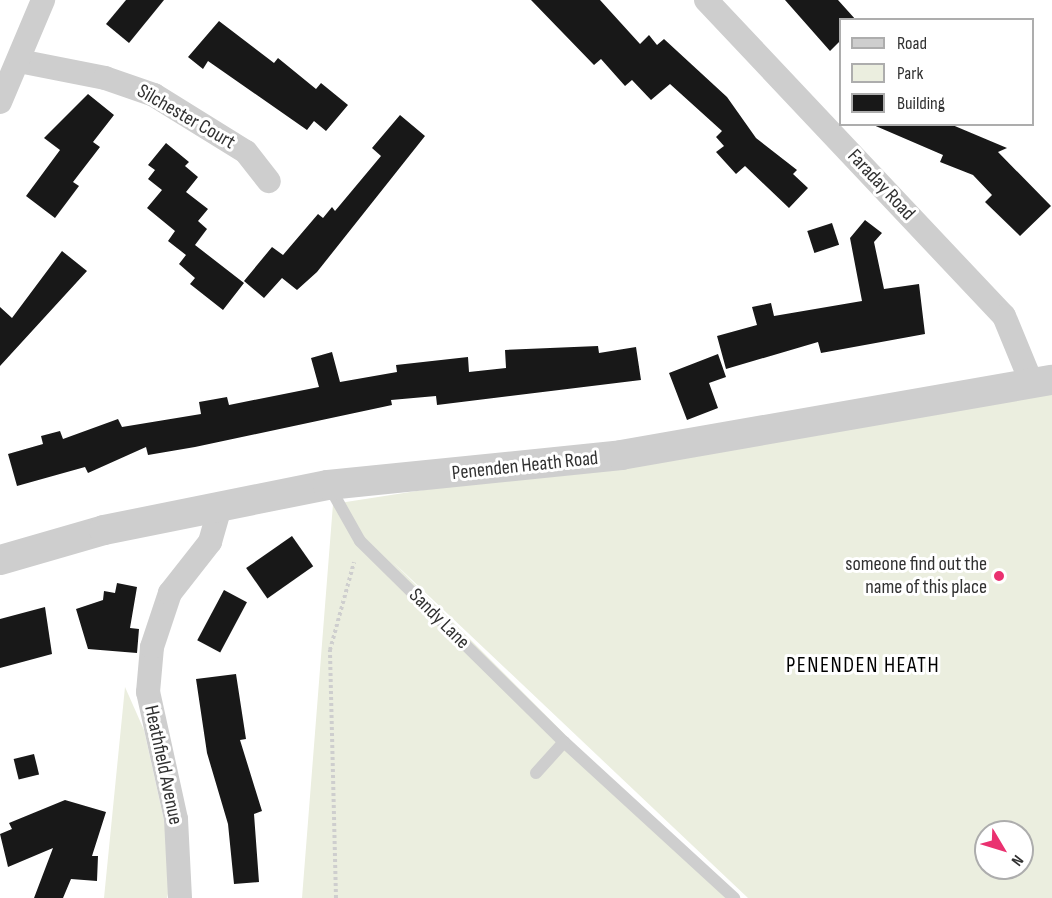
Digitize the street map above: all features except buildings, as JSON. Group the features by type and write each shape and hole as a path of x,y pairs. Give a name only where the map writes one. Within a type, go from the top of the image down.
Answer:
{"street":[{"path":"0,102 43,0"},
{"name":"Faraday Road","path":"706,0 1004,316 1042,382"},
{"name":"Silchester Court","path":"19,61 105,78 154,95 246,152 269,181"},
{"name":"Penenden Heath Road","path":"0,560 220,506 328,485 621,455 1042,382"},
{"name":"Heathfield Avenue","path":"180,898 176,819 148,692 152,647 170,592 210,542 220,506"}],"lane":[{"name":"Sandy Lane","path":"328,485 360,541 564,742 734,898"},
{"path":"536,773 564,742"}],"path":[{"path":"336,898 330,650 360,541"}],"green space":[{"path":"1052,392 1052,898 748,898 393,562 728,898 302,898 333,504"},
{"path":"125,687 144,730 174,866 167,898 104,898"}],"place":[{"name":"someone find out the name of this place","path":"999,576"}],"district":[{"name":"PENENDEN HEATH","path":"863,666"}]}
